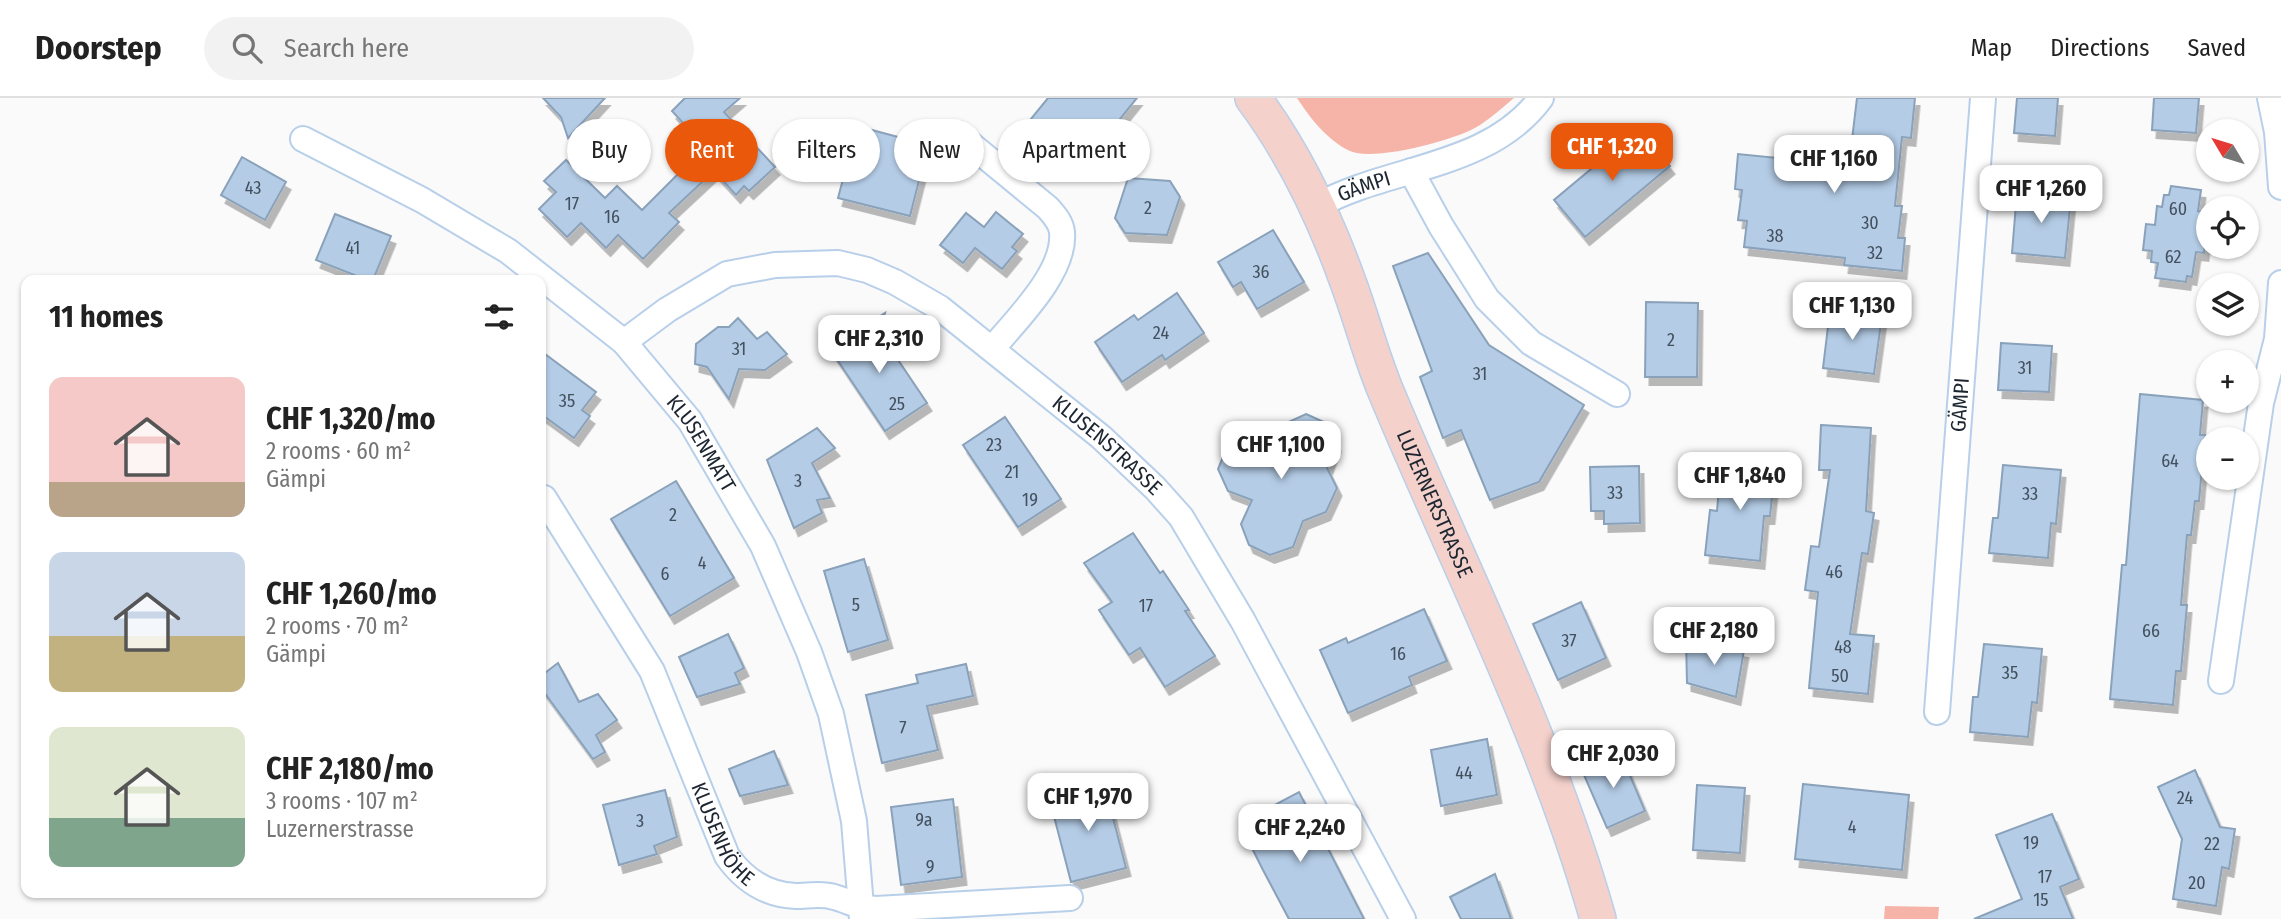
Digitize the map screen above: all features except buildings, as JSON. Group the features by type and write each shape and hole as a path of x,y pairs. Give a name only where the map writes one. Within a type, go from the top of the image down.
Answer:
{"main road":[{"name":"LUZERNERSTRASSE","path":"1254,98 1280,138 1317,206 1348,282 1384,387 1521,704 1561,809 1598,919"}],"street":[{"name":"GÄMPI","path":"1317,206 1346,191 1485,145 1515,124 1541,98"},
{"name":"GÄMPI","path":"1937,712 1983,98"},
{"path":"2270,98 2277,132 2281,187"},
{"name":"KLUSENMATT","path":"303,139 464,223 508,251 539,275"},
{"path":"984,155 1048,208 1058,219 1062,231 1060,252 1052,272 992,349"},
{"name":"GÄMPI","path":"1411,171 1441,226 1487,299 1531,343 1617,394"},
{"name":"KLUSENSTRASSE","path":"624,342 667,310 727,274 775,265 838,263 867,270 895,282 940,308 1101,437 1155,488 1181,517 1249,632 1403,919"},
{"name":"KLUSENMATT","path":"546,281 624,342 690,421 763,546 809,652 831,714 854,821 861,914"},
{"path":"2221,681 2261,403 2277,339 2281,283"},
{"name":"KLUSENHÖHE","path":"546,501 652,671 727,856 738,871 770,892 795,896 832,896 861,914 876,909 1070,898"}],"shaded area":[{"path":"1297,98 1514,98 1484,122 1454,137 1395,152 1361,154 1334,141 1320,128"},
{"path":"1885,906 1939,907 1938,919 1884,919"}]}
